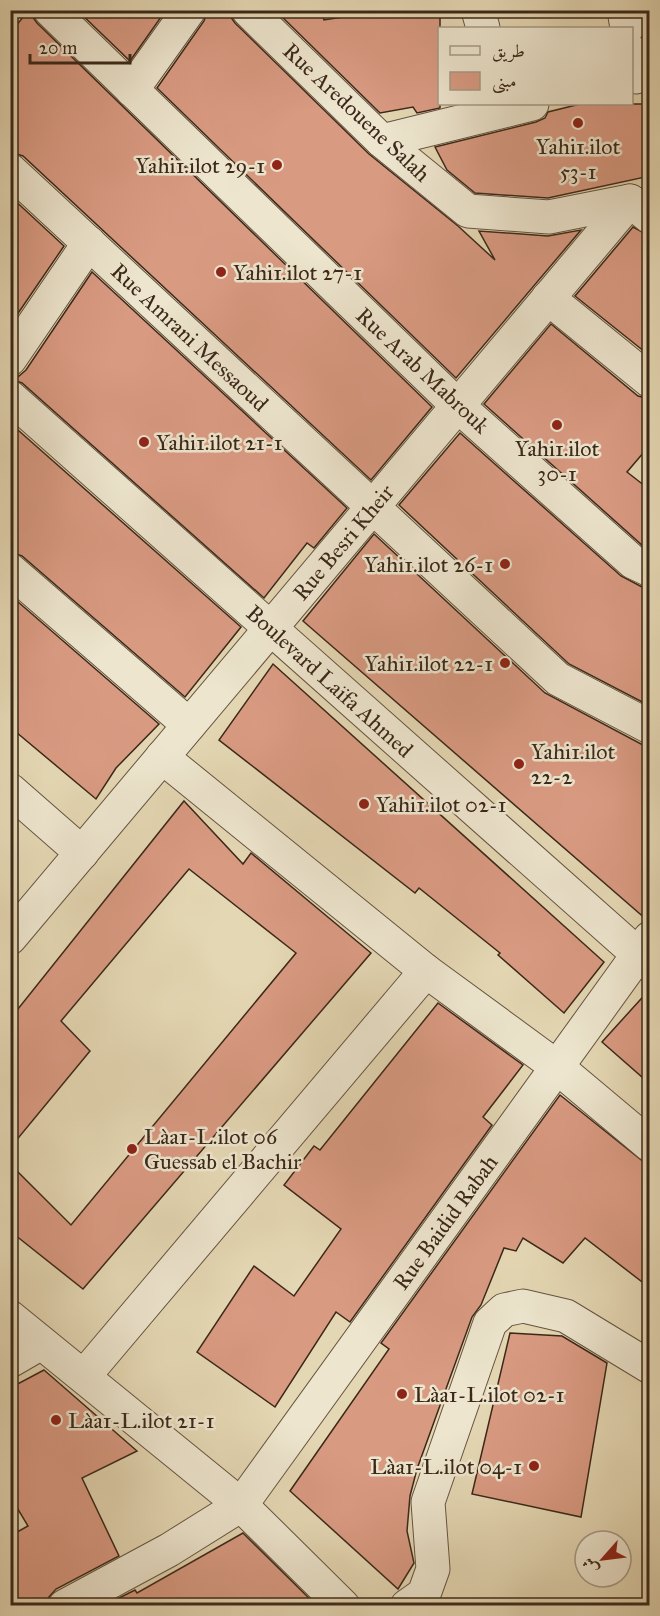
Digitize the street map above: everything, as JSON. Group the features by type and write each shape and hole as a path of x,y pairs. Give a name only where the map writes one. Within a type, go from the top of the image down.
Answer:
{"street":[{"name":"Rue Arab Mabrouk","path":"50,10 458,406 633,562 650,570"},
{"path":"132,90 189,10"},
{"name":"Rue Aredouene Salah","path":"248,10 382,141 468,211 549,217 640,209"},
{"path":"478,10 483,27"},
{"path":"624,10 627,27"},
{"path":"382,141 513,106"},
{"name":"Rue Amrani Messaoud","path":"10,170 558,679 650,727"},
{"name":"Rue Besri Kheir","path":"10,938 548,298 640,209"},
{"path":"10,359 89,243"},
{"path":"548,298 650,381"},
{"name":"Boulevard Laïfa Ahmed","path":"10,397 271,628 645,953"},
{"path":"10,570 189,725"},
{"path":"162,758 426,971 556,1067 650,1145"},
{"path":"10,790 82,853"},
{"name":"Rue Baidid Rabah","path":"241,1505 556,1067 645,953"},
{"path":"84,1376 426,971"},
{"path":"407,1605 424,1594 433,1569 428,1502 490,1323 504,1310 523,1306 566,1316 650,1367"},
{"path":"10,1317 241,1505 343,1605"},
{"path":"10,1361 41,1343"},
{"path":"65,1605 169,1550 241,1505"}],"building":[{"name":"Yahi1.ilot 27-1","path":"29,10 32,10 32,16 37,23 432,407 371,480 23,156 10,152 10,33"},
{"path":"77,10 166,10 130,61"},
{"name":"Yahi1.ilot 29-1","path":"208,10 230,10 230,16 235,23 369,154 458,226 495,260 479,231 548,236 581,230 456,378 157,88 204,21"},
{"path":"275,10 321,10 324,20 388,10 440,10 438,105 440,108 417,113 413,107 380,113"},
{"name":"Yahi1.ilot 53-1","path":"650,104 650,176 548,198 475,193 447,170 435,147 536,122 545,118 548,112 576,105"},
{"path":"10,196 64,246 10,325"},
{"path":"633,227 650,236 650,356 575,296"},
{"name":"Yahi1.ilot 21-1","path":"92,272 347,508 314,548 307,543 264,598 22,383 10,379 26,370"},
{"name":"Yahi1.ilot 30-1","path":"551,324 638,396 650,399 650,445 627,472 650,490 650,549 643,546 484,404"},
{"path":"10,423 241,627 185,697 22,556 10,552"},
{"name":"Yahi1.ilot 26-1","path":"460,433 621,576 642,587 650,588 650,706 569,664 399,505"},
{"path":"374,534 545,693 641,744 650,746 650,920 647,920 303,621"},
{"path":"10,595 159,724 116,768 96,799 10,727"},
{"name":"Yahi1.ilot 02-1","path":"273,664 604,962 564,1013 498,955 500,953 419,888 415,893 219,740"},
{"path":"184,801 243,864 251,853 371,953 83,1289 10,1231 10,1164 71,1225 296,953 189,869 61,1021 90,1051 10,1148 10,1019"},
{"path":"650,989 650,1084 602,1042"},
{"path":"438,1003 523,1065 483,1117 492,1125 350,1322 336,1312 275,1407 197,1352 254,1266 294,1296 341,1229 284,1185 314,1146 320,1150"},
{"name":"Làa1-L.ilot 02-1","path":"560,1095 650,1167 650,1288 585,1238 563,1263 523,1238 516,1251 504,1248 481,1305 472,1317 417,1469 410,1496 407,1531 414,1563 398,1589 290,1491 389,1349 381,1343"},
{"name":"Làa1-L.ilot 04-1","path":"510,1333 562,1336 607,1363 581,1517 472,1494"},
{"path":"44,1370 137,1451 82,1478 119,1556 56,1589 46,1605 10,1605 10,1536 28,1526 10,1496 10,1388"},
{"path":"243,1533 316,1605 105,1605 135,1590 137,1593"}],"place":[{"name":"Yahi1.ilot 53-1","path":"578,123"},
{"name":"Yahi1.ilot 29-1","path":"277,165"},
{"name":"Yahi1.ilot 27-1","path":"221,272"},
{"name":"Yahi1.ilot 30-1","path":"557,425"},
{"name":"Yahi1.ilot 21-1","path":"144,442"},
{"name":"Yahi1.ilot 26-1","path":"505,564"},
{"name":"Yahi1.ilot 22-1","path":"505,663"},
{"name":"Yahi1.ilot 22-2","path":"519,764"},
{"name":"Yahi1.ilot 02-1","path":"364,804"},
{"name":"Làa1-L.ilot 06 Guessab el Bachir","path":"132,1149"},
{"name":"Làa1-L.ilot 02-1","path":"402,1394"},
{"name":"Làa1-L.ilot 21-1","path":"56,1420"},
{"name":"Làa1-L.ilot 04-1","path":"534,1466"}]}
